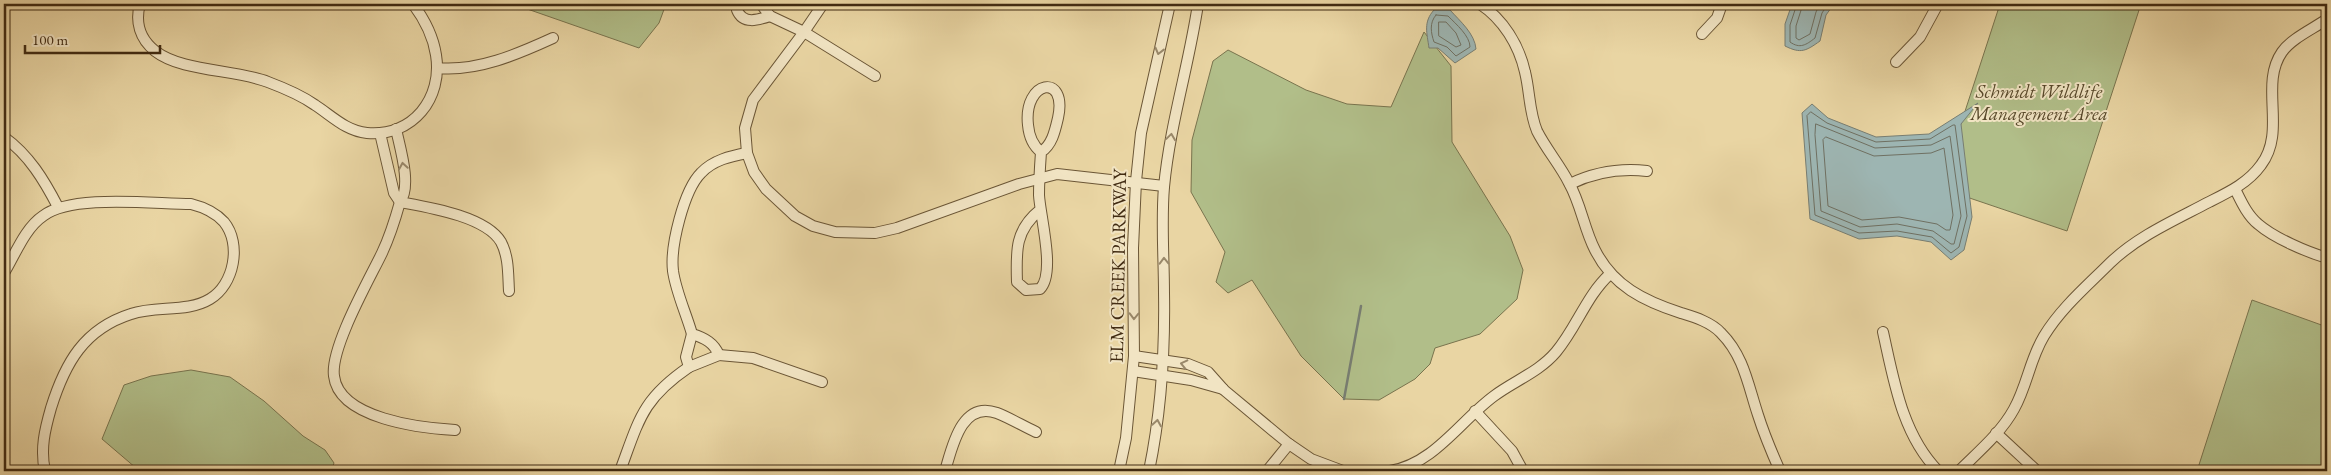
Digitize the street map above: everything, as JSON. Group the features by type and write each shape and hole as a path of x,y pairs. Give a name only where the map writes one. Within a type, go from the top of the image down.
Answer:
{"street":[{"path":"140,4 138,21 140,32 155,51 167,58 190,65 242,73 268,82 314,104 345,126 357,132 380,133 407,125 424,110 432,94 437,68 432,36 425,20 413,4"},
{"path":"739,4 737,10 741,18 746,20 770,16"},
{"path":"761,4 770,16 804,32 875,76"},
{"path":"823,4 754,100 745,128 747,153 754,172 766,189 795,216 828,230 854,234 875,233 896,228 1040,178 1057,174 1136,181 1164,186"},
{"name":"ELM CREEK PARKWAY","path":"1119,471 1126,438 1134,356 1133,248 1136,181 1146,106 1170,4"},
{"path":"1149,471 1164,360 1164,186 1171,132 1193,36 1198,4"},
{"path":"1480,4 1498,19 1511,37 1525,71 1530,111 1538,132 1570,184 1595,250 1610,274 1638,297 1692,317 1720,331 1740,358 1758,414 1780,471"},
{"path":"1702,34 1717,18 1722,4"},
{"path":"1896,62 1920,37 1938,4"},
{"path":"1959,471 1996,433 2015,408 2032,359 2056,318 2117,257 2136,241 2235,188 2255,173 2263,164 2274,134 2273,73 2282,52 2291,43 2327,19"},
{"path":"437,68 460,70 476,66 553,38"},
{"path":"1043,87 1051,88 1058,93 1060,102 1058,117 1047,148 1041,152 1035,148 1028,134 1027,114 1030,101 1037,90 1043,87"},
{"path":"396,129 404,171 405,195 400,202 390,234 360,294 347,327 334,365 336,384 346,400 377,415 416,425 455,430"},
{"path":"380,133 394,193 400,202 438,210 462,218 493,233 500,241 504,250 509,291"},
{"path":"4,137 29,160 44,180 58,207"},
{"path":"1040,210 1030,219 1020,234 1016,257 1017,282 1026,290 1033,291 1040,289 1046,279 1044,221 1040,210 1041,152"},
{"path":"689,366 686,357 692,334 673,272 672,257 675,234 692,186 700,173 721,160 747,153"},
{"path":"1570,184 1605,172 1631,169 1647,171"},
{"path":"2235,188 2248,214 2257,224 2268,232 2327,258"},
{"path":"4,273 33,225 42,216 58,207 81,202 191,204 201,206 211,211 224,223 233,242 234,254 229,276 224,286 210,299 190,306 154,309 130,314 115,320 99,330 74,354 61,377 45,429 43,446 45,471"},
{"path":"1390,471 1412,464 1429,454 1495,395 1538,369 1569,336 1587,300 1599,284 1610,274"},
{"path":"1883,332 1896,390 1906,421 1921,449 1938,471"},
{"path":"692,334 703,337 715,346 719,355"},
{"path":"620,471 647,404 660,389 689,366 719,355 753,358 822,382"},
{"path":"1134,356 1188,364 1208,372 1224,390 1289,444 1310,459 1343,471"},
{"path":"1133,371 1192,380 1224,390"},
{"path":"1475,411 1512,451 1523,471"},
{"path":"945,471 957,433 962,424 974,415 996,412 1036,432"},
{"path":"1996,433 2036,471"},
{"path":"1267,471 1289,444"}],"green space":[{"path":"513,4 666,4 659,23 639,48"},
{"name":"Schmidt Wildlife Management Area","path":"2000,4 2141,4 2067,231 1940,188"},
{"path":"1424,32 1451,66 1452,142 1510,236 1523,270 1517,299 1480,334 1435,348 1430,364 1415,379 1379,400 1344,399 1301,356 1252,280 1228,293 1216,282 1225,252 1191,192 1192,140 1213,61 1228,50 1306,90 1347,104 1391,107"},
{"path":"2252,300 2327,327 2327,471 2197,471"},
{"path":"191,370 230,377 264,401 303,436 325,450 334,463 331,471 154,471 136,468 102,439 124,385 151,376"}],"water":[{"path":"1792,4 1834,4 1826,15 1820,41 1811,47 1799,51 1785,46 1785,24"},
{"path":"1434,10 1450,10 1470,33 1476,49 1455,63 1438,48 1429,48 1427,23"},
{"path":"1978,103 1961,124 1972,217 1964,250 1951,260 1931,242 1897,236 1859,239 1810,219 1802,113 1812,104 1828,118 1876,137 1929,134"}],"waterway":[{"path":"1344,399 1361,306"},
{"path":"327,468 338,471"}]}
